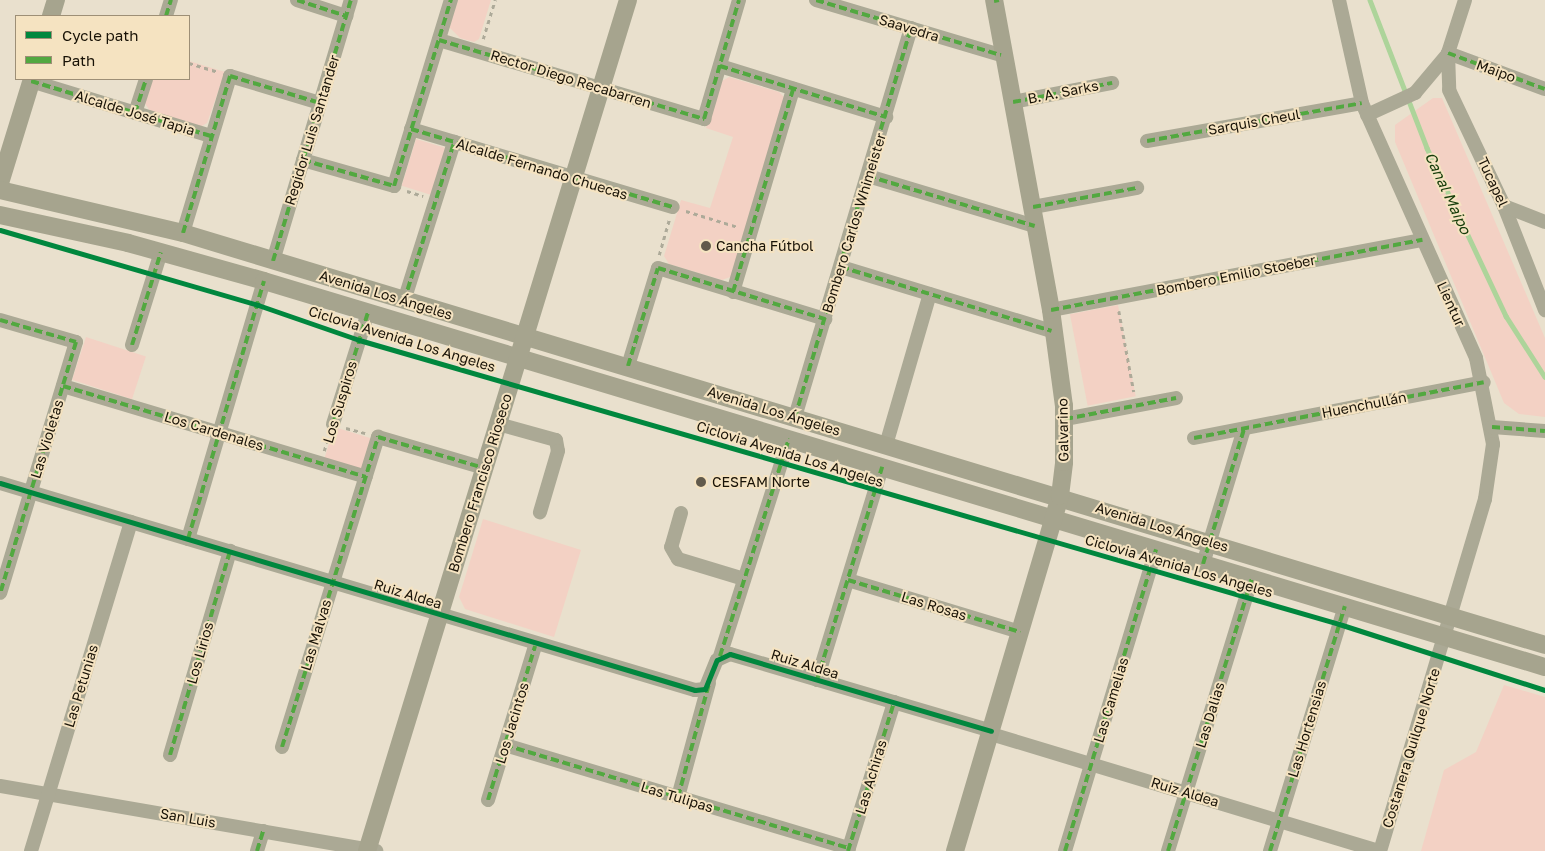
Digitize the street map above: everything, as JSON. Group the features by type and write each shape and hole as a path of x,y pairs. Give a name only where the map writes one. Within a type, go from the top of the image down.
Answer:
{"main road":[{"path":"51,15 56,0"},
{"name":"Bombero Francisco Rioseco","path":"370,850 439,615 628,0"},
{"name":"Galvarino","path":"955,851 1060,496 1065,419 1052,331 1051,310 1013,102 1001,56 995,0"},
{"path":"0,183 31,80"},
{"name":"Avenida Los Ángeles","path":"0,190 183,233 524,337 628,366 1060,496 1545,645"},
{"name":"Avenida Los Ángeles","path":"0,215 161,252 264,281 1545,666"}],"street":[{"path":"166,15 171,0"},
{"path":"297,0 346,16"},
{"name":"Regidor Luis Santander","path":"272,261 351,0"},
{"path":"303,160 394,186 451,0"},
{"path":"739,0 720,66 886,117"},
{"name":"Saavedra","path":"816,0 839,3 1001,56"},
{"name":"Lientur","path":"1339,0 1364,109 1484,382 1492,427 1492,459 1485,498 1450,616"},
{"name":"Tucapel","path":"1465,0 1448,53 1449,90 1504,206 1545,310"},
{"name":"Bombero Carlos Whimeister","path":"795,417 911,28"},
{"name":"Rector Diego Recabarren","path":"439,40 704,119 720,66"},
{"name":"Tucapel","path":"1364,109 1401,100 1415,93 1448,53"},
{"name":"Maipo","path":"1448,53 1545,88"},
{"path":"183,233 230,76 320,103"},
{"name":"Alcalde José Tapia","path":"31,80 211,136"},
{"path":"135,113 146,80"},
{"name":"B. A. Sarks","path":"1013,102 1112,83"},
{"path":"733,292 794,89"},
{"name":"Sarquis Cheul","path":"1146,141 1364,109"},
{"name":"Alcalde Fernando Chuecas","path":"412,129 673,208"},
{"path":"404,301 454,142"},
{"path":"868,176 1035,226"},
{"path":"1033,206 1137,188"},
{"path":"1504,206 1545,222"},
{"name":"Bombero Emilio Stoeber","path":"1051,310 1422,240"},
{"path":"132,345 161,252"},
{"path":"841,267 1052,331"},
{"path":"628,366 658,268 825,319"},
{"path":"188,539 221,433 264,281"},
{"path":"886,445 930,294"},
{"name":"Los Suspiros","path":"333,424 368,312"},
{"name":"Las Violetas","path":"0,320 76,342 0,593"},
{"name":"Huenchullán","path":"1194,438 1484,382"},
{"name":"Los Cardenales","path":"63,386 366,477"},
{"path":"1065,419 1176,398"},
{"path":"498,424 556,440 558,451 540,512"},
{"path":"1492,427 1545,431"},
{"path":"1203,564 1244,429"},
{"path":"378,437 484,468"},
{"name":"Las Malvas","path":"282,747 378,437"},
{"path":"678,797 709,683 720,656 789,439"},
{"path":"817,680 882,467"},
{"name":"Ruiz Aldea","path":"0,483 332,582 535,646 695,690 709,683"},
{"path":"681,513 671,547 678,559 744,579"},
{"name":"Las Petunias","path":"31,851 131,522"},
{"name":"Las Camelias","path":"1065,851 1156,549"},
{"name":"Los Lirios","path":"170,755 230,551"},
{"name":"Las Dalias","path":"1168,851 1252,578"},
{"name":"Las Rosas","path":"848,580 1020,632"},
{"name":"Las Hortensias","path":"1270,851 1345,606"},
{"name":"Costanera Quilque Norte","path":"1380,851 1450,616"},
{"name":"Los Jacintos","path":"488,800 535,646"},
{"name":"Ruiz Aldea","path":"720,656 730,654 894,702 1380,851"},
{"name":"Las Achiras","path":"849,850 894,702"},
{"name":"Las Tulipas","path":"505,745 849,850"},
{"name":"San Luis","path":"0,786 370,850"},
{"path":"257,851 263,831"}],"path":[{"path":"480,52 495,0"},
{"path":"190,63 230,76"},
{"path":"394,186 436,199"},
{"path":"658,268 673,208 751,231"},
{"path":"1116,298 1136,405"},
{"path":"333,424 378,437"}],"shaded area":[{"path":"458,0 491,0 479,39 474,42 460,38 449,27"},
{"path":"190,61 225,72 207,123 200,127 150,111 144,102 152,80 190,80"},
{"path":"729,77 779,92 786,99 733,276 722,280 669,264 664,256 681,200 710,208 733,137 706,128 720,82"},
{"path":"1433,98 1442,98 1545,338 1545,417 1519,414 1504,403 1395,142 1395,125"},
{"path":"416,139 446,148 431,195 402,186"},
{"path":"1118,305 1136,396 1088,406 1070,314"},
{"path":"86,337 146,356 132,399 72,380"},
{"path":"334,427 374,439 364,472 324,460"},
{"path":"483,519 581,550 554,637 465,609 459,597"},
{"path":"1504,685 1545,697 1545,851 1421,851 1444,770 1476,752"}],"waterway":[{"name":"Canal Maipo","path":"1370,0 1427,148 1506,316 1545,377"}],"marked path":[{"path":"166,15 171,0"},
{"path":"297,0 346,16"},
{"path":"273,261 351,0"},
{"path":"303,160 394,186 451,0"},
{"path":"439,40 704,119 739,0"},
{"path":"816,0 1001,55"},
{"path":"994,1 999,0"},
{"path":"795,417 911,28"},
{"path":"1448,53 1545,89"},
{"path":"720,66 886,117"},
{"path":"183,233 230,76 320,103"},
{"path":"135,113 146,80"},
{"path":"31,81 211,136"},
{"path":"1013,102 1112,83"},
{"path":"733,292 793,89"},
{"path":"1147,141 1362,103"},
{"path":"411,129 673,207"},
{"path":"404,301 454,142"},
{"path":"868,176 1035,226"},
{"path":"1033,207 1137,188"},
{"path":"1051,310 1422,240"},
{"path":"132,345 161,252"},
{"path":"841,267 1052,331"},
{"path":"628,366 658,268 825,319"},
{"path":"188,539 264,281"},
{"path":"333,424 368,312"},
{"path":"0,320 76,342 0,593"},
{"path":"1194,438 1484,382"},
{"path":"63,386 366,477"},
{"path":"1065,419 1176,398"},
{"path":"1492,427 1545,431"},
{"path":"1203,564 1244,429"},
{"path":"282,747 378,437 484,468"},
{"path":"720,656 789,439"},
{"path":"817,680 882,467"},
{"path":"1065,851 1156,549"},
{"path":"170,755 230,551"},
{"path":"1168,851 1252,578"},
{"path":"848,580 1020,632"},
{"path":"1270,851 1345,606"},
{"path":"488,800 535,646"},
{"path":"678,797 709,684"},
{"path":"848,851 894,702"},
{"path":"505,745 849,848"},
{"path":"257,851 263,831"}],"cycle path":[{"name":"Ciclovia Avenida Los Angeles","path":"0,230 258,305 359,340 1339,624 1545,690"},
{"path":"0,483 695,690 705,689 717,660 730,654 991,731"}],"place":[{"name":"Cancha Fútbol","path":"706,246"},
{"name":"CESFAM Norte","path":"701,482"}]}
